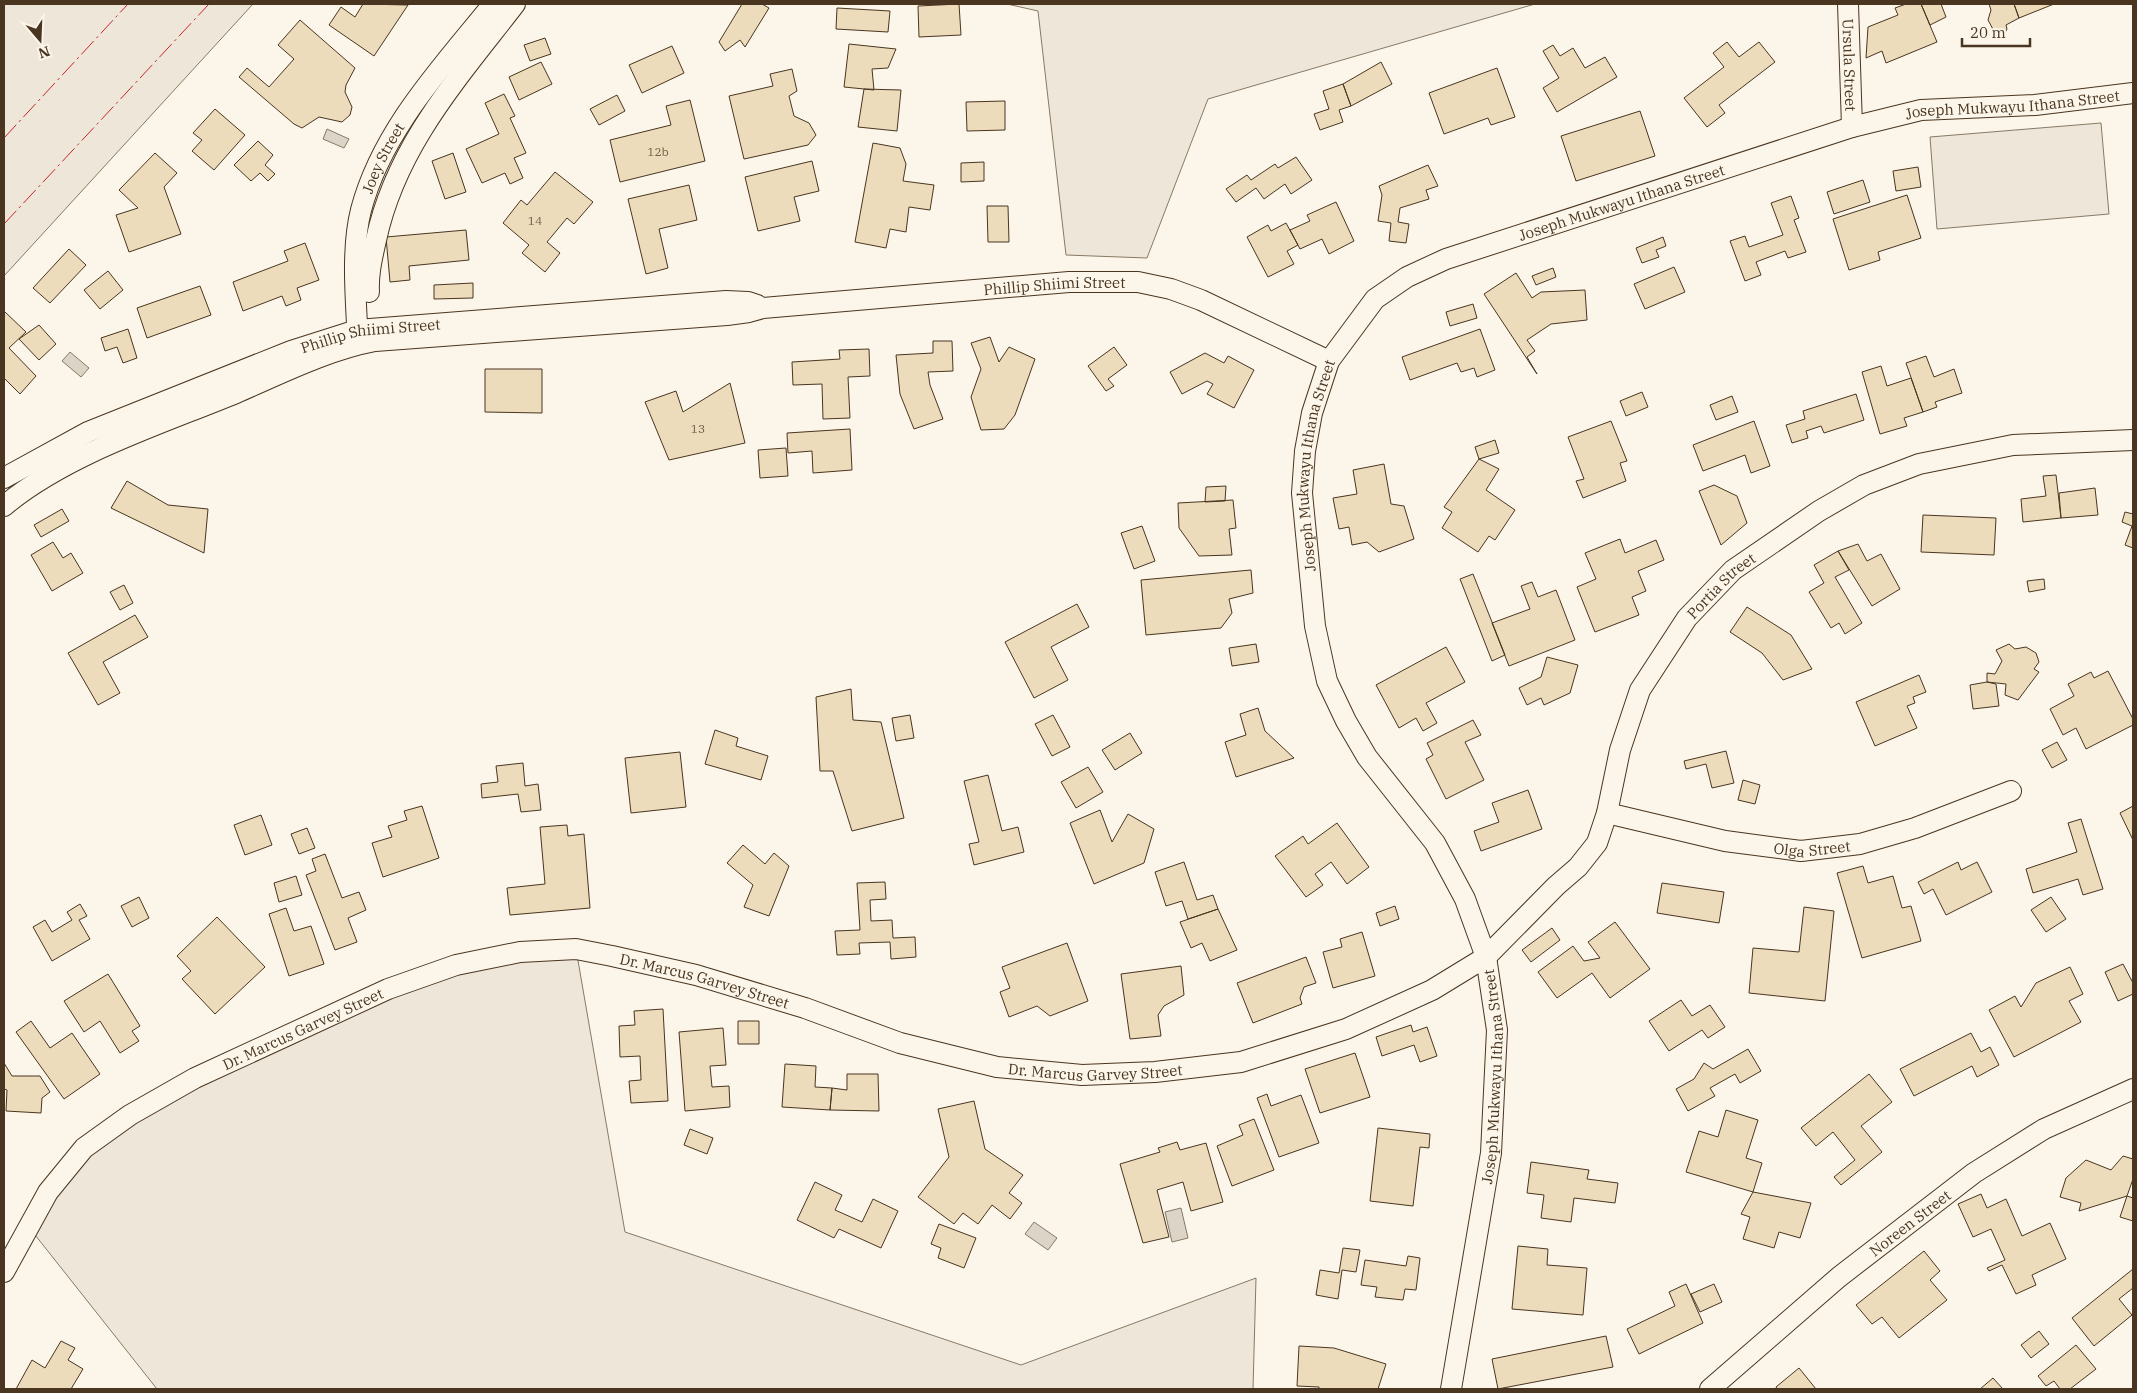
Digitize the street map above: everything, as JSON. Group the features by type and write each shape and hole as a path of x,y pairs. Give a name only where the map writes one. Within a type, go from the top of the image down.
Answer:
{"street":[{"name":"Joey Street","path":"365,336 356,253 360,212 375,166 396,130 432,79 492,4"},
{"name":"Joey Street","path":"365,336 368,274 380,218 396,173 412,142 445,94 515,4"},
{"name":"Ursula Street","path":"1848,4 1852,126"},
{"name":"Joseph Mukwayu Ithana Street","path":"1451,1389 1491,1153 1498,1030 1486,957 1465,899 1435,843 1367,757 1346,721 1328,681 1315,626 1302,493 1305,451 1312,413 1329,361 1375,299 1407,277 1446,259 1852,126 1921,110 2035,105 2133,92"},
{"name":"Phillip Shiimi Street","path":"4,478 88,432 291,351 365,336 726,300 748,302 763,308 1069,282 1138,282 1171,289 1202,300 1329,361"},
{"name":"Phillip Shiimi Street","path":"4,506 55,472 118,441 365,336"},
{"name":"Portia Street","path":"1486,957 1556,886 1578,868 1597,844 1607,813 1620,750 1640,690 1686,618 1733,570 1820,511 1864,486 1919,464 2013,446 2133,440"},
{"name":"Olga Street","path":"1607,813 1724,841 1801,852 1860,844 1915,828 2011,791"},
{"name":"Dr. Marcus Garvey Street","path":"4,1272 48,1192 84,1148 130,1115 195,1078 298,1029 388,989 456,965 520,952 576,949 696,975 805,1008 900,1043 997,1067 1082,1076 1155,1072 1241,1062 1346,1029 1432,990 1486,957"},
{"name":"Noreen Street","path":"1710,1389 1839,1277 1974,1173 2044,1129 2133,1089"}],"shaded area":[{"path":"4,4 253,4 4,276"},
{"path":"1007,4 1535,4 1208,99 1147,258 1066,255 1038,11"},
{"path":"2101,123 2109,214 1937,229 1930,137"},
{"path":"327,129 349,139 344,148 323,139"},
{"path":"70,352 89,368 81,377 62,361"},
{"path":"576,949 625,1232 1021,1365 1256,1278 1253,1389 157,1389 28,1226 48,1192 130,1115 388,989"},
{"path":"1181,1208 1188,1238 1172,1242 1165,1212"},
{"path":"1034,1222 1057,1238 1048,1250 1025,1234"}],"building":[{"path":"363,4 408,5 374,56 329,25 341,7 355,17"},
{"path":"742,4 762,4 769,8 745,47 740,40 725,51 719,42"},
{"path":"959,4 961,35 919,37 918,6"},
{"path":"1906,4 1921,4 1937,42 1886,63 1882,51 1866,58 1868,27 1898,15 1895,8"},
{"path":"1921,4 1941,4 1946,17 1930,25"},
{"path":"1989,4 2014,4 2019,18 2006,25 2007,29 2003,36 1995,33 1988,20 1991,10"},
{"path":"2014,4 2054,4 2019,18"},
{"path":"837,8 890,11 888,32 836,29"},
{"path":"300,20 355,68 346,85 345,92 352,107 350,115 342,122 319,117 302,128 294,124 239,77 247,68 269,87 294,59 278,45"},
{"path":"545,38 551,54 530,61 524,45"},
{"path":"1727,42 1739,57 1759,42 1775,62 1719,105 1725,113 1707,127 1684,98 1724,67 1713,53"},
{"path":"849,44 896,49 888,68 872,69 874,90 844,87"},
{"path":"1553,45 1560,56 1573,48 1585,68 1605,57 1617,77 1557,112 1543,88 1559,78 1543,51"},
{"path":"672,46 684,73 642,93 629,65"},
{"path":"541,62 552,84 519,100 509,77"},
{"path":"1381,62 1392,84 1351,106 1343,84"},
{"path":"1497,68 1515,117 1491,125 1488,118 1444,134 1429,93"},
{"path":"792,69 797,91 789,96 794,116 809,123 816,135 808,145 744,159 729,96 773,86 770,74"},
{"path":"1343,84 1351,106 1339,110 1343,122 1320,130 1314,114 1329,109 1323,91"},
{"path":"864,89 901,90 897,131 858,127"},
{"path":"504,94 515,116 510,118 526,153 514,158 523,178 510,184 505,173 482,183 466,149 499,134 485,103"},
{"path":"617,95 625,111 599,125 590,109"},
{"path":"690,100 705,161 620,182 610,140 671,125 666,106"},
{"path":"1005,101 1005,130 967,131 966,102"},
{"path":"215,109 245,135 214,170 192,151 202,140 193,133"},
{"path":"1640,111 1655,156 1576,181 1561,136"},
{"path":"258,141 273,155 265,165 275,174 268,181 260,173 251,181 234,165"},
{"path":"873,143 900,148 906,164 903,181 934,185 930,210 909,207 906,232 890,229 886,248 855,242"},
{"path":"155,153 177,173 164,187 181,234 129,252 116,215 138,208 119,190"},
{"path":"453,153 466,192 445,199 432,161"},
{"path":"1296,157 1312,180 1291,194 1285,184 1264,199 1256,188 1236,202 1226,189 1247,175 1251,180 1275,164 1278,168"},
{"path":"812,161 819,191 794,197 800,221 758,231 745,177"},
{"path":"984,162 984,181 961,182 961,163"},
{"path":"1428,165 1438,186 1426,190 1429,199 1400,208 1398,222 1409,224 1406,243 1389,241 1391,223 1378,221 1382,195 1379,186"},
{"path":"1918,167 1921,187 1896,191 1893,171"},
{"path":"555,172 593,202 574,224 567,218 547,242 560,253 545,272 522,253 529,245 503,223 521,200 527,205"},
{"path":"1863,180 1870,202 1834,214 1827,192"},
{"path":"689,185 697,220 659,229 668,268 646,274 628,199"},
{"path":"1907,195 1921,238 1878,252 1880,260 1849,270 1833,219"},
{"path":"1791,196 1799,218 1794,220 1806,252 1788,258 1785,251 1756,262 1761,275 1745,281 1730,241 1745,236 1749,247 1783,235 1771,203"},
{"path":"1336,202 1354,241 1329,254 1322,239 1300,249 1290,230 1310,221 1307,215"},
{"path":"987,206 1008,206 1009,242 988,242"},
{"path":"1286,223 1298,245 1287,251 1294,264 1268,277 1247,237 1268,225 1271,231"},
{"path":"466,230 469,260 409,266 410,280 390,282 386,237"},
{"path":"1663,237 1666,246 1656,250 1659,257 1642,263 1636,248"},
{"path":"305,243 319,280 297,288 301,300 286,306 282,296 243,311 233,282 288,261 284,251"},
{"path":"69,249 86,265 50,303 33,288"},
{"path":"1674,267 1685,292 1645,309 1634,284"},
{"path":"1553,268 1556,277 1536,285 1532,276"},
{"path":"108,271 123,290 100,309 84,290"},
{"path":"1516,273 1532,298 1541,292 1585,290 1587,320 1551,324 1527,340 1535,351 1527,357 1537,374 1484,294"},
{"path":"473,283 473,298 434,299 434,285"},
{"path":"200,286 211,315 147,338 137,308"},
{"path":"1473,304 1477,318 1450,326 1446,312"},
{"path":"4,311 26,332 9,348 36,376 20,394 4,378"},
{"path":"39,325 56,344 39,360 19,339"},
{"path":"128,329 137,358 123,363 117,347 105,351 101,338"},
{"path":"1480,329 1495,370 1477,377 1474,368 1461,372 1457,363 1410,380 1402,357"},
{"path":"990,337 999,362 1009,347 1035,359 1015,415 1004,429 981,430 971,397 981,369 971,343"},
{"path":"933,341 952,341 953,371 928,372 930,385 943,419 914,429 900,394 896,355 933,353"},
{"path":"1114,347 1127,365 1108,379 1114,386 1106,391 1088,366"},
{"path":"869,349 870,376 848,377 850,418 823,419 822,384 793,385 792,362 840,359 839,350"},
{"path":"1205,353 1224,363 1228,356 1254,370 1234,408 1207,394 1213,384 1207,381 1182,394 1170,372"},
{"path":"1926,356 1934,377 1954,369 1962,393 1935,402 1937,407 1923,412 1906,363"},
{"path":"1881,366 1887,386 1911,378 1923,412 1904,418 1907,426 1880,434 1862,372"},
{"path":"485,369 542,369 542,413 485,412"},
{"path":"730,383 745,443 669,460 645,402 676,391 683,412"},
{"path":"1642,392 1648,407 1626,416 1620,401"},
{"path":"1856,394 1864,420 1824,433 1821,426 1806,431 1808,438 1792,443 1786,425 1805,419 1803,411"},
{"path":"1732,396 1738,412 1716,420 1710,405"},
{"path":"1611,421 1627,461 1620,463 1626,481 1583,498 1576,481 1584,479 1568,437"},
{"path":"1754,421 1770,466 1751,473 1745,455 1703,471 1693,445"},
{"path":"850,429 852,470 813,473 812,451 788,453 787,433"},
{"path":"1495,440 1499,453 1479,459 1475,447"},
{"path":"786,448 788,476 760,478 758,450"},
{"path":"1479,459 1499,469 1486,490 1515,510 1495,540 1489,536 1478,552 1442,528 1452,512 1444,507"},
{"path":"1384,464 1391,504 1404,506 1414,539 1379,552 1367,542 1352,545 1349,527 1339,529 1333,498 1357,494 1353,470"},
{"path":"2056,475 2061,518 2023,522 2021,499 2046,496 2043,476"},
{"path":"127,481 168,505 208,509 204,553 111,508"},
{"path":"1714,485 1737,496 1747,523 1721,545 1699,491"},
{"path":"1226,486 1225,501 1205,502 1206,487"},
{"path":"2095,488 2098,515 2061,518 2059,493"},
{"path":"1233,500 1236,528 1229,529 1232,555 1199,556 1179,528 1178,503"},
{"path":"62,509 69,521 41,537 34,525"},
{"path":"2125,512 2133,514 2133,548 2125,545 2132,526 2122,522"},
{"path":"1923,515 1996,518 1994,555 1921,552"},
{"path":"1142,526 1155,561 1134,569 1121,533"},
{"path":"1620,539 1625,553 1656,540 1664,560 1638,571 1646,591 1632,597 1639,615 1595,632 1577,587 1596,579 1585,553"},
{"path":"53,542 63,558 71,553 83,573 52,591 31,555"},
{"path":"1858,544 1867,561 1881,554 1900,589 1872,606 1838,551"},
{"path":"1838,551 1849,570 1835,577 1862,623 1845,634 1839,623 1831,628 1809,592 1824,583 1814,565"},
{"path":"1251,570 1253,593 1229,599 1232,613 1221,628 1146,635 1141,580"},
{"path":"1473,574 1505,655 1492,661 1460,579"},
{"path":"2044,579 2045,589 2029,592 2027,581"},
{"path":"1532,582 1538,597 1556,590 1575,640 1509,666 1492,623 1530,609 1521,586"},
{"path":"124,585 133,603 120,610 110,592"},
{"path":"1077,604 1089,627 1051,647 1068,680 1034,698 1005,642"},
{"path":"1747,607 1791,635 1812,669 1783,680 1762,653 1730,632"},
{"path":"135,615 148,637 103,662 120,693 98,705 68,653"},
{"path":"1256,644 1259,662 1232,666 1229,648"},
{"path":"2009,644 2015,649 2026,647 2036,653 2039,662 2034,669 2039,672 2018,700 2005,695 2006,684 1987,682 1987,673 1995,674 2002,661 1996,650"},
{"path":"1446,647 1465,682 1426,703 1437,723 1423,731 1416,718 1399,728 1376,685"},
{"path":"1547,657 1578,665 1570,693 1544,705 1541,698 1527,705 1519,688 1541,677"},
{"path":"2108,671 2133,719 2133,725 2086,749 2076,728 2063,735 2050,709 2074,696 2068,684 2091,672 2094,678"},
{"path":"1919,675 1926,692 1913,697 1915,703 1907,706 1917,728 1875,746 1856,702"},
{"path":"1987,682 1996,684 1999,706 1973,709 1970,685"},
{"path":"851,689 853,720 881,722 904,818 852,831 833,771 820,771 816,697"},
{"path":"1258,708 1265,731 1294,758 1236,777 1225,742 1246,735 1240,714"},
{"path":"910,715 914,738 896,741 892,718"},
{"path":"1053,715 1070,747 1052,756 1035,724"},
{"path":"1473,720 1481,735 1465,742 1484,780 1446,799 1426,759 1433,755 1427,743"},
{"path":"715,730 738,738 736,746 768,756 761,780 705,764"},
{"path":"1130,733 1142,753 1115,770 1102,750"},
{"path":"2057,742 2067,760 2052,768 2042,750"},
{"path":"1726,751 1734,783 1712,788 1706,764 1686,769 1684,761"},
{"path":"680,752 686,807 631,813 625,758"},
{"path":"523,763 525,786 538,784 541,810 521,812 518,794 482,798 481,784 498,782 496,766"},
{"path":"1088,767 1103,792 1076,808 1061,782"},
{"path":"988,775 1002,831 1018,827 1024,852 974,865 969,844 979,842 964,781"},
{"path":"1743,780 1760,785 1755,804 1738,800"},
{"path":"1528,790 1542,829 1481,851 1474,831 1499,822 1492,803"},
{"path":"422,806 439,858 383,877 372,843 392,837 388,826 407,820 404,811"},
{"path":"2133,806 2133,840 2120,813"},
{"path":"1100,810 1112,842 1128,814 1154,829 1144,863 1094,884 1070,823"},
{"path":"261,815 272,845 245,855 234,825"},
{"path":"2081,819 2103,889 2083,895 2078,879 2033,893 2026,869 2077,852 2068,823"},
{"path":"1337,823 1369,867 1347,884 1331,862 1315,874 1323,885 1306,897 1275,856 1303,836 1308,844"},
{"path":"567,825 568,836 584,834 590,908 510,915 507,888 545,884 540,827"},
{"path":"307,828 315,848 299,854 291,834"},
{"path":"743,845 765,864 774,853 789,866 769,916 744,907 753,885 727,863"},
{"path":"325,854 342,898 359,892 366,910 348,918 357,942 335,950 306,875 316,871 312,859"},
{"path":"1184,862 1197,900 1213,895 1218,909 1188,919 1182,901 1166,906 1155,872"},
{"path":"1958,862 1961,870 1977,862 1992,892 1946,915 1933,889 1924,894 1918,882"},
{"path":"1863,866 1868,883 1893,876 1902,908 1911,906 1921,941 1862,958 1837,873"},
{"path":"296,876 302,895 279,902 274,883"},
{"path":"885,882 886,899 870,900 871,921 892,920 893,938 915,937 916,957 891,959 890,942 859,943 860,954 837,955 835,931 860,930 857,883"},
{"path":"1662,883 1724,892 1719,923 1657,913"},
{"path":"139,897 149,918 132,927 121,906"},
{"path":"2051,897 2066,919 2046,932 2031,910"},
{"path":"80,904 87,916 79,920 90,939 52,961 33,927 45,920 52,932 72,920 67,912"},
{"path":"1395,906 1399,919 1380,926 1376,913"},
{"path":"1804,907 1834,911 1825,1001 1749,993 1753,948 1799,952"},
{"path":"286,908 294,931 311,926 324,964 289,976 269,914"},
{"path":"1218,909 1237,950 1210,961 1202,943 1191,948 1180,922"},
{"path":"217,917 265,967 215,1014 182,979 191,971 177,956"},
{"path":"1615,922 1650,969 1610,998 1592,973 1557,998 1538,972 1573,946 1584,961 1600,958 1588,942"},
{"path":"1552,928 1560,940 1531,962 1522,950"},
{"path":"1362,932 1375,976 1333,988 1323,952 1342,947 1340,939"},
{"path":"1067,943 1088,1001 1050,1016 1037,1006 1009,1017 1000,992 1010,988 1002,967"},
{"path":"1306,957 1316,983 1304,987 1300,998 1302,1004 1253,1023 1237,983"},
{"path":"2123,964 2133,983 2133,994 2118,1001 2105,972"},
{"path":"1181,966 1184,995 1164,1006 1158,1015 1161,1036 1130,1039 1121,974"},
{"path":"2070,967 2083,994 2069,1001 2081,1022 2014,1057 1989,1010 2015,996 2021,1007 2036,983"},
{"path":"108,974 140,1026 132,1031 139,1041 120,1053 100,1021 84,1032 64,1001"},
{"path":"1681,1000 1692,1016 1710,1005 1725,1027 1708,1038 1702,1030 1669,1051 1649,1021"},
{"path":"663,1009 668,1101 631,1103 629,1081 641,1080 640,1056 620,1057 619,1026 635,1025 634,1011"},
{"path":"31,1021 50,1048 72,1033 100,1074 64,1099 16,1032"},
{"path":"738,1021 759,1021 759,1044 738,1044"},
{"path":"1411,1025 1413,1032 1427,1027 1437,1056 1420,1062 1414,1045 1382,1056 1376,1037"},
{"path":"723,1028 726,1065 710,1066 712,1087 729,1086 730,1107 685,1111 679,1032"},
{"path":"1971,1033 1981,1052 1990,1047 1999,1065 1977,1077 1972,1066 1914,1096 1900,1069"},
{"path":"1748,1049 1761,1071 1740,1083 1735,1074 1710,1088 1715,1096 1688,1111 1676,1089 1694,1079 1704,1063 1713,1069"},
{"path":"1355,1053 1370,1097 1320,1113 1305,1069"},
{"path":"4,1063 12,1076 40,1076 50,1092 42,1098 41,1113 6,1111 7,1090 4,1089"},
{"path":"785,1064 816,1066 815,1087 832,1088 830,1110 782,1107"},
{"path":"847,1074 878,1074 879,1111 830,1110 832,1088 847,1090"},
{"path":"1869,1074 1892,1102 1861,1126 1882,1152 1841,1185 1834,1177 1855,1160 1833,1132 1816,1146 1801,1128"},
{"path":"1267,1094 1271,1106 1301,1095 1319,1143 1279,1157 1257,1098"},
{"path":"974,1101 985,1149 1023,1175 1009,1193 1022,1203 1010,1219 992,1205 978,1224 963,1213 954,1224 918,1197 949,1157 938,1109"},
{"path":"1726,1110 1758,1120 1746,1158 1762,1163 1753,1192 1686,1172 1699,1131 1718,1137"},
{"path":"1254,1119 1274,1170 1232,1186 1217,1146 1243,1135 1239,1125"},
{"path":"1378,1128 1430,1134 1429,1148 1420,1147 1413,1206 1370,1201"},
{"path":"690,1129 713,1138 707,1154 684,1145"},
{"path":"1177,1142 1180,1150 1206,1143 1223,1202 1191,1211 1183,1182 1157,1190 1169,1237 1143,1243 1120,1164 1160,1152 1158,1148"},
{"path":"2123,1156 2133,1159 2133,1179 2127,1196 2079,1211 2081,1203 2060,1197 2066,1178 2086,1160 2111,1170"},
{"path":"1531,1162 1589,1170 1587,1179 1618,1183 1615,1203 1574,1198 1571,1222 1541,1218 1544,1195 1527,1193"},
{"path":"815,1182 842,1195 835,1210 862,1222 873,1199 898,1211 881,1248 839,1229 834,1238 797,1220"},
{"path":"1753,1192 1811,1203 1800,1238 1779,1232 1774,1248 1743,1239 1750,1217 1741,1214"},
{"path":"1981,1194 1987,1208 2006,1199 2022,1236 2050,1223 2066,1259 2032,1275 2036,1285 2016,1294 2002,1265 1989,1271 1987,1268 2005,1260 1991,1229 1973,1237 1958,1204"},
{"path":"2127,1196 2133,1198 2133,1221 2120,1217"},
{"path":"939,1224 976,1238 964,1268 938,1258 941,1248 931,1244"},
{"path":"1518,1246 1548,1249 1547,1265 1587,1268 1583,1315 1512,1309"},
{"path":"1343,1248 1360,1250 1356,1272 1342,1270 1338,1299 1316,1295 1320,1270 1339,1273"},
{"path":"1924,1251 1940,1271 1930,1280 1947,1300 1899,1338 1882,1317 1872,1324 1856,1305"},
{"path":"1408,1256 1420,1258 1416,1290 1405,1289 1403,1300 1375,1297 1377,1287 1361,1285 1365,1260 1406,1266"},
{"path":"2133,1269 2133,1288 2119,1299 2132,1315 2094,1346 2072,1318"},
{"path":"1686,1284 1703,1323 1639,1354 1627,1329 1675,1306 1669,1292"},
{"path":"1714,1284 1722,1302 1700,1312 1691,1294"},
{"path":"2039,1331 2049,1344 2031,1358 2021,1345"},
{"path":"1606,1336 1613,1367 1498,1389 1492,1359"},
{"path":"61,1341 75,1348 68,1360 83,1369 71,1389 16,1389 32,1360 45,1368"},
{"path":"2076,1345 2096,1369 2070,1389 2060,1389 2054,1381 2046,1386 2038,1376"},
{"path":"1299,1346 1334,1348 1386,1364 1378,1389 1319,1389 1319,1387 1297,1386"},
{"path":"1799,1368 1816,1389 1777,1389 1776,1387"},
{"path":"1993,1378 2003,1389 1980,1389"}],"power":[{"path":"4,138 128,4"},
{"path":"4,224 209,4"}]}
